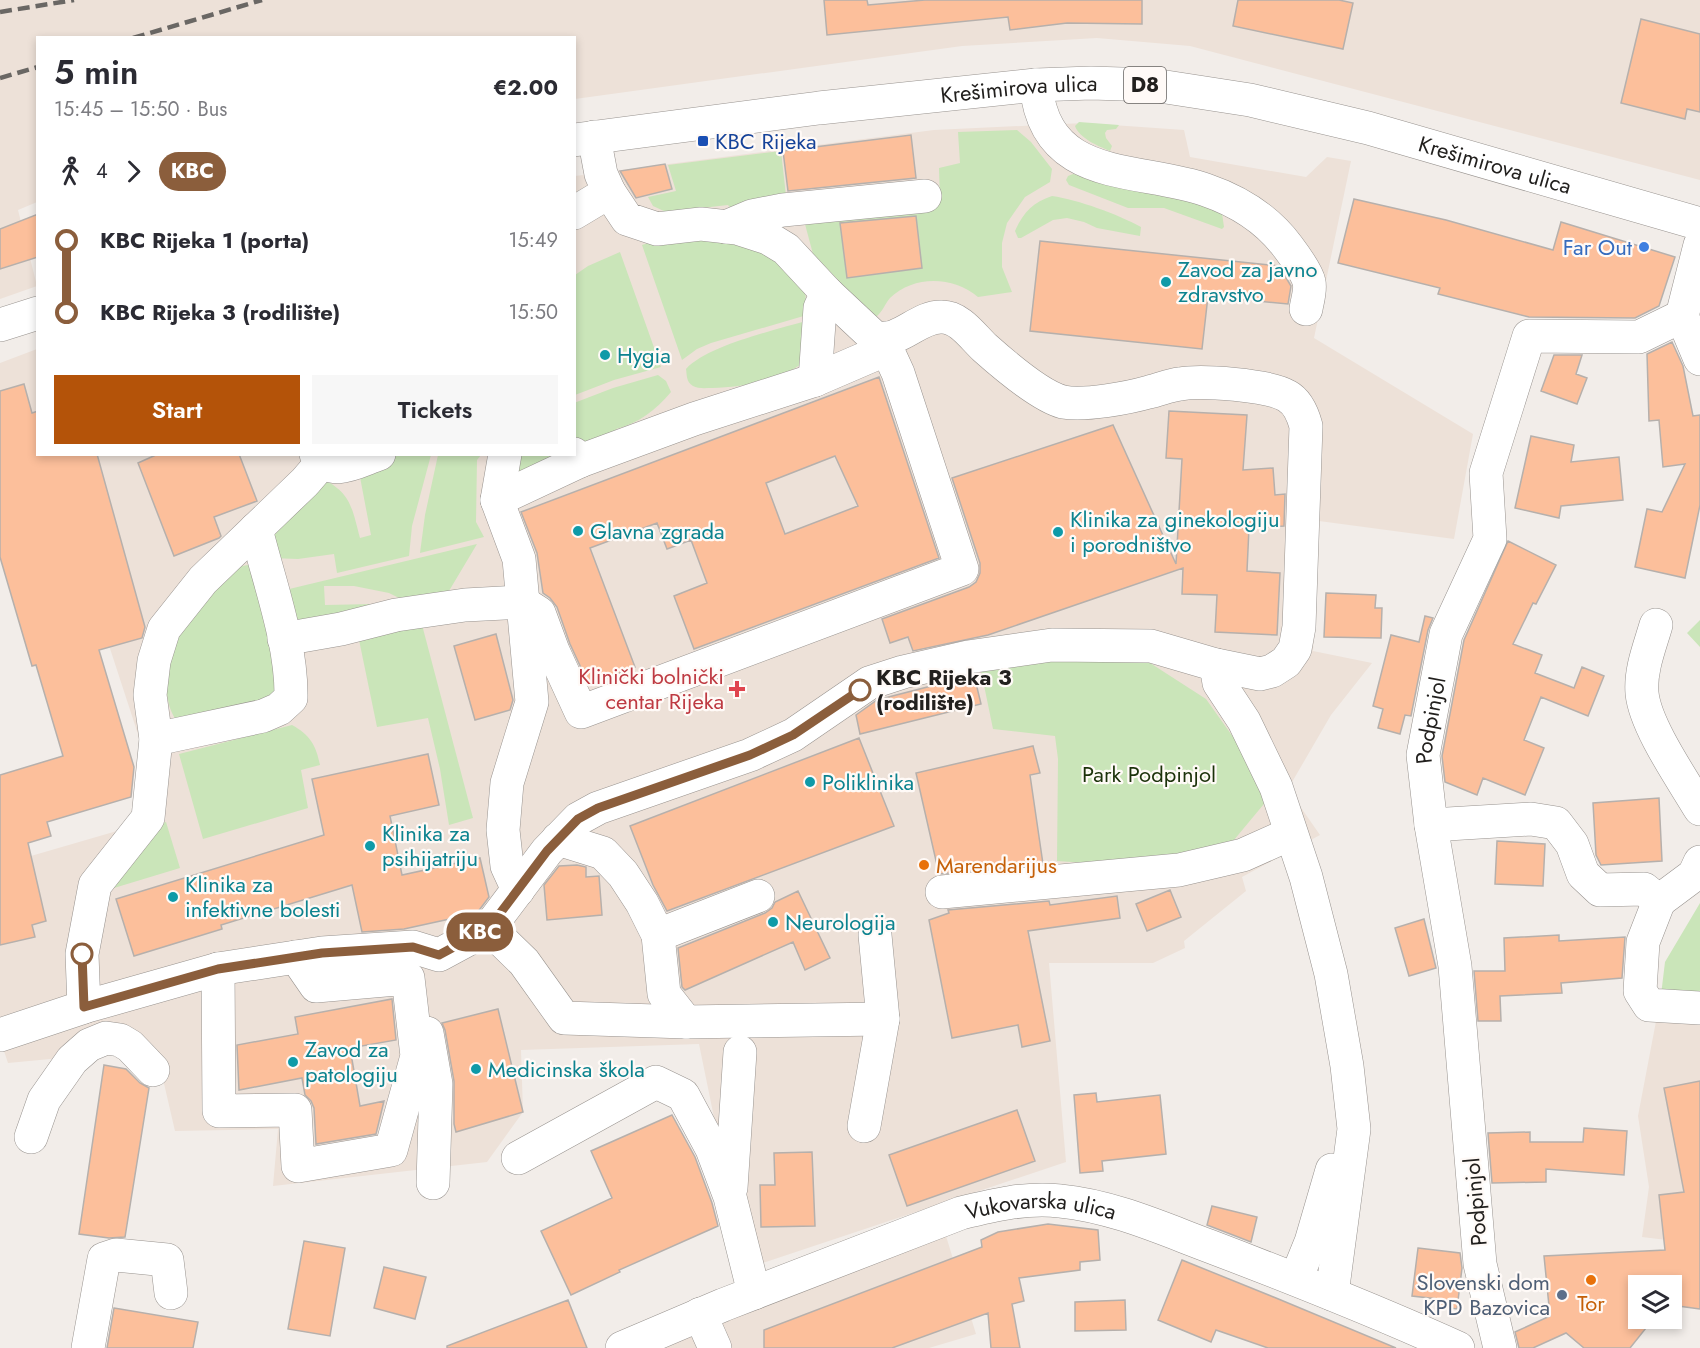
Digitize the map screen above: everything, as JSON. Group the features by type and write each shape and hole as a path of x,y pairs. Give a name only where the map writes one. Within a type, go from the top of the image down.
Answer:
{"main road":[{"name":"Krešimirova ulica","path":"584,139 819,108 1036,85 1091,83 1153,85 1250,100 1368,128 1700,224"},
{"path":"1036,85 1042,115 1049,129 1060,146 1075,156 1104,168 1206,190 1241,206 1276,231 1297,259 1309,282 1306,309"},
{"path":"284,639 341,629 396,615 465,605 522,602 539,613 553,651 581,712 962,569 887,343 864,329 786,249 768,238 736,228 701,224 657,229 627,219 609,192 584,139"},
{"path":"576,212 609,192"},
{"path":"726,227 752,216 783,210 924,196"},
{"path":"1700,245 1682,316 1700,359"},
{"path":"814,380 820,308 827,293"},
{"path":"0,325 36,314"},
{"path":"434,1183 436,1083 422,1008 439,955 489,928 558,839 578,819 598,808 750,755 793,735 869,683 903,672 968,657 1052,645 1151,646 1260,674 1272,671 1286,662 1294,649 1299,627 1306,426 1301,411 1289,397 1269,389 1180,383 1147,393 1095,402 1063,402 1029,385 954,319 941,316 928,319 887,343 814,380 577,458 497,500"},
{"name":"Podpinjol","path":"1500,1348 1480,1264 1455,966 1431,825 1423,755 1446,634 1490,539 1486,473 1529,336 1639,337 1682,316"},
{"path":"84,1007 82,954 95,885 148,818 156,739 150,696 154,661 164,629 203,580 256,529 322,458 331,468 342,467 373,456"},
{"path":"505,456 497,500 519,559 532,702 507,783 503,830 507,866 518,890"},
{"path":"156,739 263,716 279,709 291,698 284,639 256,529"},
{"path":"1656,625 1644,667 1642,693 1650,723 1700,809"},
{"path":"1216,664 1219,683 1244,721 1276,787 1306,877 1332,974 1347,1066 1354,1129 1332,1294"},
{"path":"1431,825 1531,819 1556,823 1572,844 1583,874 1600,890 1644,889 1659,901"},
{"path":"942,892 1179,870 1243,855 1290,834"},
{"path":"558,839 603,853 623,874 642,903 658,935 664,994 686,1022"},
{"path":"1700,862 1694,875 1659,901 1643,942 1640,991 1649,1005 1700,1008"},
{"path":"658,935 758,896"},
{"path":"489,928 524,962 564,1018 686,1022 883,1019"},
{"path":"864,1126 883,1019 875,935"},
{"path":"0,1035 84,1007 218,969 322,953 413,947 439,955"},
{"path":"218,969 219,1111 295,1110 298,1166 391,1150 417,1056 408,978 316,986 296,957"},
{"path":"31,1137 44,1100 72,1060 89,1045 106,1038 120,1040 130,1046 153,1070"},
{"path":"730,1197 740,1052"},
{"path":"518,1158 656,1082 682,1095 698,1117 730,1197 754,1293"},
{"path":"1296,1280 1311,1242 1335,1160 1342,1121 1350,1106"},
{"name":"Vukovarska ulica","path":"622,1348 700,1314 961,1213 998,1204 1031,1200 1060,1200 1091,1205 1130,1216 1332,1294 1458,1348"},
{"path":"88,1348 104,1259 116,1255 167,1260 171,1293"},
{"path":"700,1314 715,1348"}],"shaded area":[{"path":"0,0 1700,0 1700,180 1190,46 1097,38 962,46 576,99 576,36 36,36 36,202 18,210 36,286 0,299"},
{"name":"Klinički bolnički centar Rijeka","path":"1084,123 1184,130 1190,157 1306,177 1327,157 1351,161 1314,338 1473,434 1454,539 1319,521 1313,651 1372,663 1331,715 1288,789 1320,835 1242,877 1246,891 1184,941 1185,948 1153,963 1049,963 1066,1162 745,1269 699,1044 521,1050 523,1112 487,1162 273,1186 278,1129 175,1131 156,1049 8,1063 0,1039 0,865 165,817 55,480 0,489 0,363 36,349 36,456 576,456 576,176 934,130"},
{"path":"1700,993 1700,1244 1642,1237 1649,1187 1638,1116 1661,995"},
{"path":"946,1236 976,1334 929,1348 653,1348"}],"green space":[{"path":"1079,122 1119,125 1116,129 1107,130 1105,133 1112,146 1110,151 1080,134 1075,126"},
{"path":"1017,130 1031,142 1052,169 1050,182 1025,197 1007,223 1002,243 1002,267 1012,292 978,297 957,285 934,281 922,282 900,290 890,298 876,317 835,293 842,284 813,254 802,213 940,202 939,168 960,163 958,132"},
{"path":"781,151 787,205 732,210 728,205 666,212 653,206 648,197 676,191 668,165"},
{"path":"1073,174 1221,206 1224,227 1222,229 1164,208 1128,208 1069,185 1066,180"},
{"path":"1052,196 1086,204 1121,217 1141,227 1140,236 1097,228 1067,218 1053,220 1018,238 1015,231 1025,214 1039,201"},
{"path":"661,239 754,241 805,289 807,315 711,343 697,349 682,360 642,245"},
{"path":"620,252 661,367 614,380 576,395 576,274 588,266"},
{"path":"809,320 803,363 793,369 771,379 736,386 700,388 693,386 688,380 686,369 696,360 710,353 743,339"},
{"path":"658,375 666,381 671,392 659,405 640,419 616,429 617,435 576,447 576,402 613,388"},
{"path":"395,456 431,456 412,526 409,556 337,573 334,554 298,559 271,558 271,519 318,476 337,488 348,501 360,538 371,535 360,477 373,464"},
{"path":"438,456 480,456 477,460 476,522 484,537 420,553 425,515"},
{"path":"514,456 553,456 520,472 516,468"},
{"path":"477,544 443,601 407,602 389,593 354,586 324,586 325,605 374,604 294,626 285,590"},
{"path":"258,563 278,698 177,721 168,701 166,677 176,632 190,611 222,573"},
{"path":"1700,620 1700,647 1687,633"},
{"path":"421,621 473,818 449,825 440,769 428,718 377,727 358,635"},
{"name":"Park Podpinjol","path":"979,661 1147,661 1206,699 1273,793 1224,852 1142,867 1057,861 1058,759 1055,736 993,729"},
{"path":"292,725 311,741 320,765 301,770 308,808 203,839 179,754"},
{"path":"166,822 180,868 114,888 113,881 145,828"},
{"path":"1700,903 1700,993 1661,995 1665,962"}],"building":[{"path":"824,0 867,0 868,5 925,0 1142,0 1142,24 1067,23 1010,30 1008,17 827,35"},
{"path":"1238,0 1339,0 1353,3 1343,49 1233,26"},
{"path":"1641,19 1700,34 1700,112 1687,109 1685,119 1621,103"},
{"path":"911,135 916,178 788,191 783,151"},
{"path":"665,164 672,189 636,198 620,171"},
{"path":"1354,199 1446,220 1553,250 1561,222 1675,257 1659,306 1635,318 1529,317 1438,294 1440,288 1338,263"},
{"path":"36,215 36,258 0,269 0,229"},
{"path":"916,216 922,268 847,278 840,223"},
{"name":"Zavod za javno zdravstvo","path":"1040,241 1279,266 1291,286 1288,304 1208,296 1202,349 1030,331"},
{"path":"1672,342 1683,366 1693,416 1700,415 1700,505 1685,578 1635,567 1647,509 1662,512 1685,464 1663,467 1659,420 1649,421 1647,354"},
{"path":"1554,355 1582,355 1576,374 1587,378 1577,404 1541,391"},
{"name":"Glavna zgrada","path":"879,377 939,558 694,649 674,596 707,583 691,540 667,549 657,523 590,548 635,667 589,685 570,644 557,607 543,593 537,553 521,512","holes":["835,456 858,506 785,534 766,483"]},
{"path":"24,384 32,413 36,412 36,456 98,456 145,627 142,638 99,650 134,767 131,797 47,822 51,836 28,843 46,921 32,925 35,937 0,945 0,775 63,756 36,665 32,666 0,557 0,391"},
{"name":"Klinika za ginekologiju i porodništvo","path":"1169,411 1247,415 1243,470 1273,468 1275,495 1285,494 1284,526 1249,528 1247,571 1280,573 1277,635 1215,632 1217,595 1182,594 1183,568 988,635 913,651 908,637 890,643 882,619 969,587 976,582 980,573 980,563 952,478 1113,425 1176,564 1182,459 1166,458"},
{"path":"1531,436 1574,445 1571,462 1619,457 1623,500 1561,506 1559,518 1515,508"},
{"path":"154,456 240,456 257,501 214,517 221,536 219,538 174,556 138,463"},
{"path":"1508,541 1556,565 1536,604 1533,603 1513,644 1542,655 1535,673 1574,688 1582,667 1604,676 1588,716 1541,697 1524,740 1544,748 1525,795 1483,778 1477,795 1445,782 1442,756 1464,640"},
{"path":"1326,593 1376,595 1375,608 1382,608 1381,638 1324,637"},
{"path":"1425,616 1433,618 1428,630 1411,716 1405,715 1400,734 1378,728 1383,709 1373,706 1391,635 1419,642"},
{"path":"496,634 513,700 510,710 475,720 454,646"},
{"path":"974,675 981,704 860,734 856,715 877,700"},
{"name":"Poliklinika","path":"859,738 894,826 667,911 653,885 630,826"},
{"path":"1033,746 1040,773 1030,775 1043,864 939,874 916,773"},
{"path":"428,754 439,805 390,816 402,875 480,858 489,897 477,913 404,929 362,932 352,885 221,925 222,929 134,956 116,899 324,835 312,779"},
{"path":"1659,798 1662,861 1601,865 1596,855 1593,803"},
{"path":"1497,841 1545,844 1543,886 1495,884"},
{"path":"559,866 586,867 586,877 599,876 602,915 547,920 544,885"},
{"path":"1170,890 1181,917 1147,931 1136,904"},
{"name":"Neurologija","path":"798,891 830,958 805,970 793,942 685,990 682,987 678,948 765,913 772,908 775,902"},
{"path":"1117,896 1120,918 1028,931 1050,1041 1022,1047 1018,1025 952,1038 929,920 949,913 948,910 1049,901 1050,905"},
{"path":"1424,919 1436,968 1409,976 1395,928"},
{"path":"1559,935 1559,941 1625,937 1622,978 1561,983 1562,993 1500,996 1501,1021 1478,1021 1474,971 1505,971 1504,938"},
{"name":"Zavod za patologiju","path":"392,999 396,1040 350,1048 360,1106 384,1101 376,1134 316,1144 314,1108 305,1095 302,1078 239,1090 237,1045 298,1034 295,1017"},
{"name":"Medicinska škola","path":"498,1009 523,1112 456,1132 454,1081 442,1023"},
{"path":"104,1065 126,1069 140,1083 149,1088 125,1237 109,1238 79,1234"},
{"path":"1700,1081 1700,1309 1682,1307 1682,1275 1628,1275 1628,1329 1645,1329 1630,1348 1584,1348 1566,1333 1533,1348 1519,1348 1515,1332 1550,1316 1544,1256 1665,1250 1659,1195 1684,1192 1664,1088"},
{"path":"1096,1093 1097,1102 1160,1095 1166,1154 1102,1161 1103,1171 1080,1173 1074,1095"},
{"path":"1017,1110 1035,1161 907,1206 889,1155"},
{"path":"672,1115 695,1157 718,1226 619,1270 620,1272 571,1295 541,1231 612,1198 591,1151"},
{"path":"1584,1128 1627,1131 1624,1175 1546,1169 1546,1182 1492,1183 1488,1133 1530,1132 1530,1142 1583,1142"},
{"path":"812,1152 815,1226 761,1227 760,1185 775,1185 774,1153"},
{"path":"1212,1206 1257,1217 1251,1242 1207,1225"},
{"path":"1048,1224 1098,1230 1100,1260 1080,1262 1080,1270 1019,1278 1024,1301 1012,1304 1020,1348 991,1348 988,1313 892,1348 764,1348 764,1330 982,1247 981,1240 998,1232"},
{"path":"304,1241 345,1248 330,1336 288,1329"},
{"path":"1418,1248 1460,1253 1462,1268 1457,1309 1437,1306 1438,1299 1412,1296"},
{"path":"1182,1260 1396,1348 1268,1348 1216,1330 1211,1342 1158,1320"},
{"path":"384,1267 426,1277 415,1319 374,1308"},
{"path":"568,1300 587,1348 447,1348 447,1346"},
{"path":"1125,1300 1126,1330 1075,1331 1075,1302"},
{"path":"114,1308 198,1322 193,1348 107,1348"}],"railway":[{"path":"0,12 74,0"},
{"path":"140,36 262,0"},
{"path":"0,78 36,68"}],"bus line":[{"name":"KBC","path":"82,954 84,1007 218,969 322,953 413,947 439,955 489,928 547,851 578,819 598,808 750,755 793,735 860,690"}],"place":[{"name":"KBC Rijeka","path":"703,141"},
{"name":"Far Out","path":"1644,247"},
{"name":"Zavod za javno zdravstvo","path":"1166,282"},
{"name":"Hygia","path":"605,355"},
{"name":"Glavna zgrada","path":"578,531"},
{"name":"Klinika za ginekologiju i porodništvo","path":"1058,532"},
{"name":"Klinički bolnički centar Rijeka","path":"737,689"},
{"name":"KBC Rijeka 3 (rodilište)","path":"860,690"},
{"name":"Poliklinika","path":"810,782"},
{"name":"Klinika za psihijatriju","path":"370,846"},
{"name":"Marendarijus","path":"924,865"},
{"name":"Klinika za infektivne bolesti","path":"173,897"},
{"name":"Neurologija","path":"773,922"},
{"name":"Zavod za patologiju","path":"293,1062"},
{"name":"Medicinska škola","path":"476,1069"},
{"name":"Tor","path":"1591,1280"},
{"name":"Slovenski dom KPD Bazovica","path":"1562,1295"}]}
